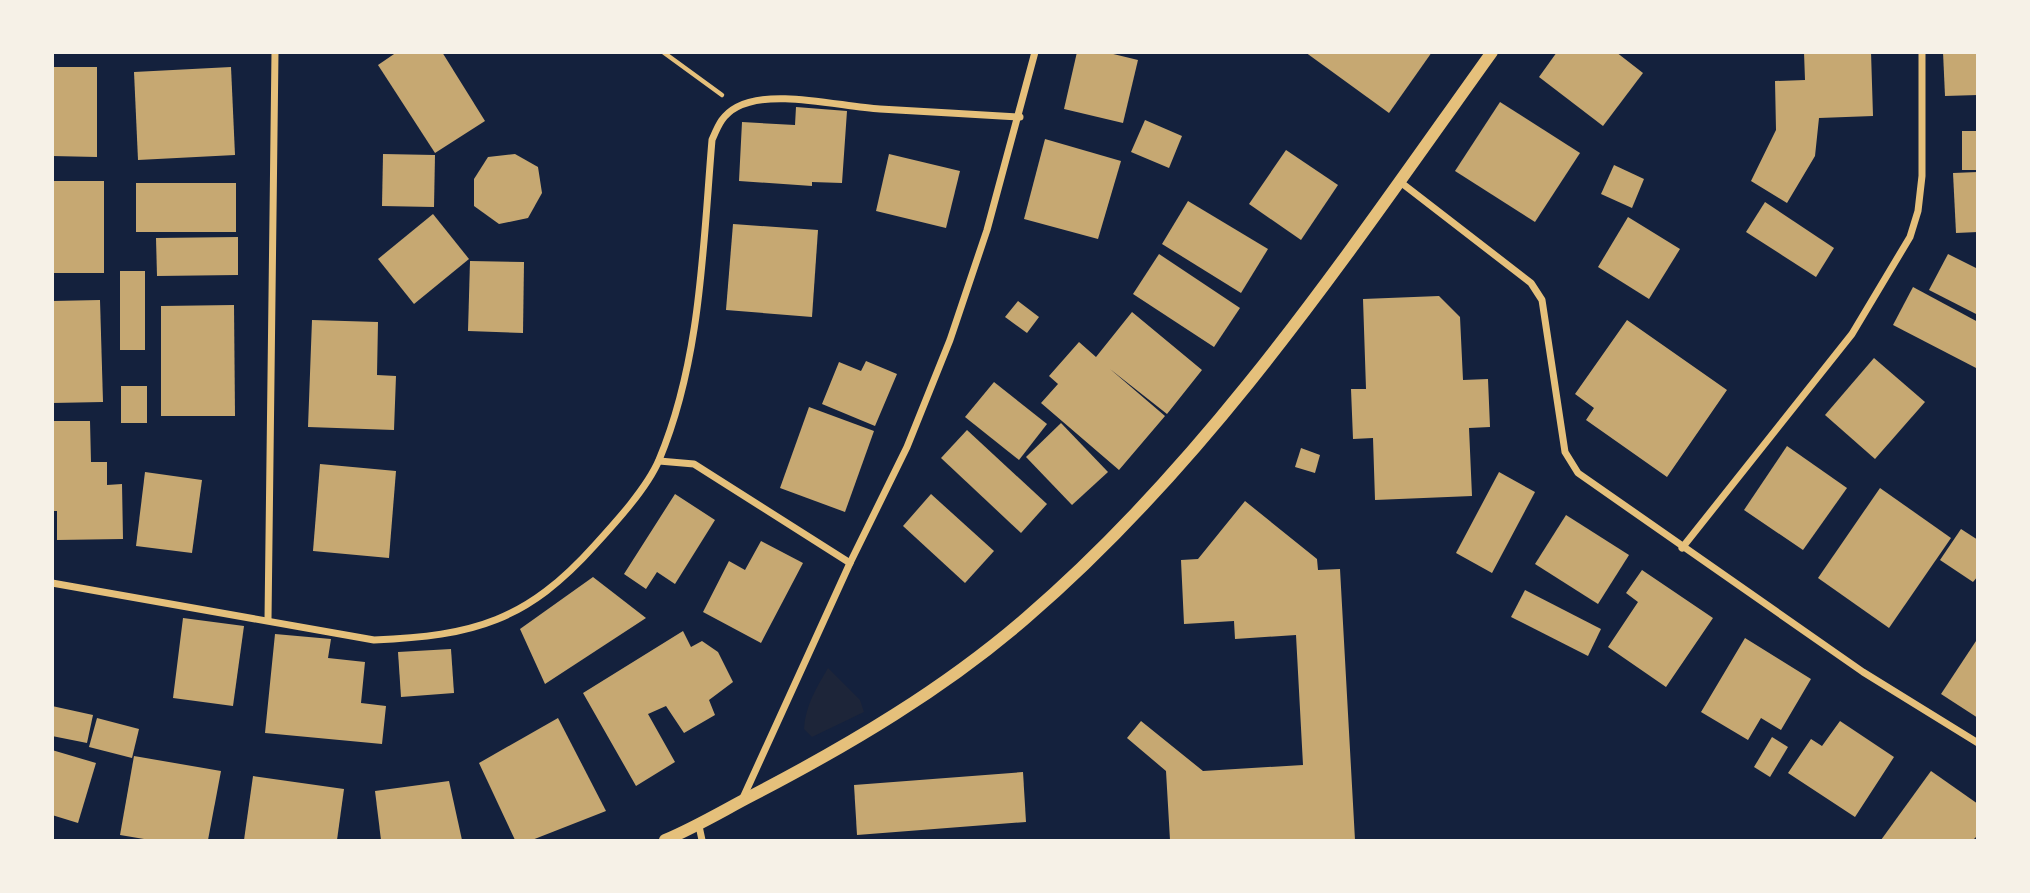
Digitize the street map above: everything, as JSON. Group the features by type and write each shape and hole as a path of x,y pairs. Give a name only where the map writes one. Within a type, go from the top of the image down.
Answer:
{"street":[{"path":"268,620 275,52"},
{"path":"742,801 850,563 907,447 950,340 987,230 1020,117 1035,52"},
{"path":"666,841 699,826 835,752 941,684 1026,618 1130,517 1188,456 1273,350 1492,52"},
{"path":"1682,548 1852,334 1910,237 1918,211 1922,176 1922,52"},
{"path":"52,583 374,639 428,638 456,633 506,617 550,591 591,550 619,519 659,461 689,360 712,140 723,117 738,106 756,101 801,101 877,109 1020,117"},
{"path":"1399,181 1531,282 1542,300 1565,452 1578,473 1863,672 1978,743"},
{"path":"659,461 694,464 850,563"},
{"path":"699,826 702,841"}],"path":[{"path":"663,52 738,106"}],"shaded area":[{"path":"828,668 860,700 864,712 812,737 804,729 807,712"}],"building":[{"path":"397,52 442,52 485,121 435,153 378,65"},
{"path":"1077,52 1105,52 1138,60 1123,123 1064,109"},
{"path":"1305,52 1432,52 1389,113"},
{"path":"1557,52 1616,52 1643,73 1603,126 1539,77"},
{"path":"1804,52 1871,52 1873,116 1819,118 1815,156 1787,203 1751,181 1776,130 1775,81 1805,80"},
{"path":"1943,52 1978,52 1978,95 1945,96"},
{"path":"52,67 97,67 97,157 52,156"},
{"path":"231,67 235,155 138,160 134,72"},
{"path":"1500,102 1580,153 1535,222 1455,171"},
{"path":"796,107 847,111 842,183 812,182 812,186 739,181 742,122 795,125"},
{"path":"1145,120 1182,136 1169,168 1131,152"},
{"path":"1962,131 1978,131 1978,170 1962,170"},
{"path":"1045,139 1121,161 1098,239 1024,219"},
{"path":"1286,150 1338,185 1301,240 1249,204"},
{"path":"383,154 435,155 434,207 382,206"},
{"path":"515,154 538,167 542,193 528,218 499,224 474,206 474,179 488,157"},
{"path":"889,154 960,171 946,228 876,211"},
{"path":"1614,165 1644,179 1632,208 1601,194"},
{"path":"1978,172 1978,232 1956,233 1953,173"},
{"path":"52,181 104,181 104,273 52,273"},
{"path":"136,183 236,183 236,232 136,232"},
{"path":"1188,201 1268,249 1241,293 1162,244"},
{"path":"1765,202 1834,248 1816,277 1746,232"},
{"path":"433,214 469,259 414,304 378,259"},
{"path":"1628,217 1680,249 1649,299 1598,267"},
{"path":"733,224 818,230 812,317 726,310"},
{"path":"238,237 238,275 157,276 156,238"},
{"path":"1159,254 1240,308 1214,347 1133,294"},
{"path":"1948,254 1978,269 1978,315 1929,290"},
{"path":"470,261 524,262 523,333 468,331"},
{"path":"120,271 145,271 145,350 120,350"},
{"path":"1913,287 1978,322 1978,369 1893,325"},
{"path":"1439,296 1460,317 1463,380 1488,379 1490,427 1469,428 1472,496 1375,500 1373,438 1353,439 1351,389 1366,389 1363,299"},
{"path":"100,300 103,402 52,403 52,301"},
{"path":"1018,301 1039,317 1027,333 1005,317"},
{"path":"234,305 235,416 161,416 161,306"},
{"path":"1132,312 1202,370 1167,414 1110,369 1165,416 1119,470 1041,403 1058,384 1049,376 1079,342 1096,357"},
{"path":"312,320 378,322 377,375 396,376 394,430 308,427"},
{"path":"1627,320 1727,390 1667,477 1586,420 1594,408 1575,394"},
{"path":"1874,358 1925,402 1875,459 1825,415"},
{"path":"866,361 897,374 875,426 822,404 839,362 861,371"},
{"path":"994,382 1047,424 1019,460 965,417"},
{"path":"121,386 147,386 147,423 121,423"},
{"path":"809,407 874,431 845,512 780,488"},
{"path":"52,421 90,421 91,462 107,462 107,485 122,484 123,539 57,540 57,511 52,511"},
{"path":"1061,423 1108,472 1072,505 1026,457"},
{"path":"967,430 1047,504 1021,533 941,458"},
{"path":"1787,446 1847,488 1803,550 1744,510"},
{"path":"1301,448 1320,455 1315,473 1295,467"},
{"path":"320,464 396,471 389,558 313,551"},
{"path":"145,472 202,480 192,553 136,546"},
{"path":"1499,472 1535,492 1492,573 1456,553"},
{"path":"1880,488 1951,538 1889,628 1818,578"},
{"path":"675,494 715,520 675,584 657,572 646,589 624,574"},
{"path":"931,494 994,551 965,583 903,526"},
{"path":"1245,501 1317,559 1318,570 1340,569 1355,840 1170,840 1166,771 1127,738 1141,721 1203,771 1303,765 1296,635 1235,639 1234,621 1184,624 1181,560 1198,559"},
{"path":"1566,515 1629,555 1598,604 1535,564"},
{"path":"1961,529 1978,540 1978,576 1973,582 1940,560"},
{"path":"761,541 803,563 761,643 703,612 729,561 745,570"},
{"path":"1642,570 1713,618 1666,687 1608,647 1638,602 1626,593"},
{"path":"593,577 646,618 545,684 520,629"},
{"path":"1525,590 1601,629 1588,656 1511,617"},
{"path":"183,618 244,626 233,706 173,698"},
{"path":"683,631 691,647 702,641 718,652 733,682 709,700 715,715 684,733 666,706 648,714 675,762 636,786 583,693"},
{"path":"275,634 331,639 328,658 365,662 361,703 386,706 382,744 265,733"},
{"path":"1745,638 1811,679 1781,730 1761,718 1748,740 1701,712"},
{"path":"1978,638 1978,718 1941,694"},
{"path":"451,649 454,693 401,697 398,652"},
{"path":"52,706 93,715 87,743 52,736"},
{"path":"97,718 139,729 132,758 89,747"},
{"path":"558,718 606,811 532,840 515,840 479,763"},
{"path":"1840,721 1894,757 1855,817 1788,773 1811,739 1822,746"},
{"path":"1772,737 1788,747 1770,777 1754,767"},
{"path":"52,750 96,763 78,823 52,815"},
{"path":"134,756 221,771 208,840 150,840 120,835"},
{"path":"1931,771 1978,804 1978,835 1973,840 1881,840"},
{"path":"1023,772 1026,822 857,835 854,785"},
{"path":"253,776 344,789 337,840 244,840"},
{"path":"449,781 462,840 381,840 375,791"}]}
